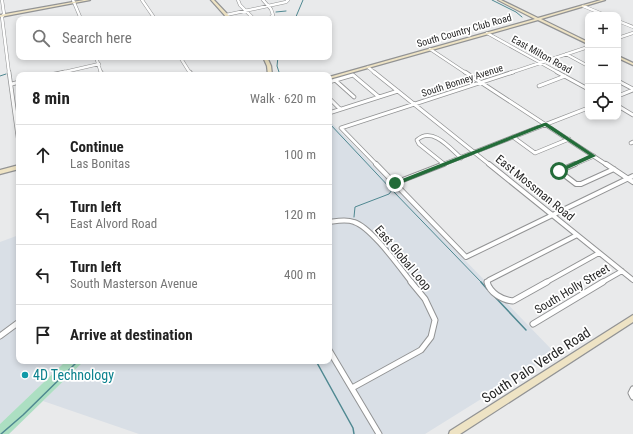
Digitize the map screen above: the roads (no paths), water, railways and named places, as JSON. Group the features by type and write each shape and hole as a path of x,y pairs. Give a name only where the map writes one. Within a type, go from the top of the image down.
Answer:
{"street":[{"path":"2,0 1,15 16,118"},
{"path":"1,15 80,0"},
{"path":"74,1 89,0"},
{"path":"142,0 153,16"},
{"path":"212,0 226,15 288,0"},
{"path":"238,0 240,5 251,16"},
{"path":"263,0 273,11 272,16"},
{"path":"499,0 585,42"},
{"name":"South Country Club Road","path":"332,78 368,66 604,0"},
{"path":"74,1 80,16"},
{"path":"583,6 598,12"},
{"path":"621,22 633,27"},
{"name":"East Milton Road","path":"488,33 585,87"},
{"path":"621,37 633,33"},
{"name":"South Bonney Avenue","path":"395,183 341,128 585,48"},
{"path":"430,49 633,182"},
{"path":"566,54 585,64"},
{"path":"621,58 633,64"},
{"path":"97,60 101,72"},
{"path":"182,60 190,72"},
{"path":"266,60 270,72"},
{"path":"63,72 99,64"},
{"name":"East Mossman Road","path":"368,66 398,92 415,104 633,280"},
{"path":"332,78 353,75 380,97"},
{"path":"539,86 565,76"},
{"path":"332,78 354,97"},
{"path":"12,84 16,83"},
{"path":"621,83 633,89"},
{"path":"621,95 633,89"},
{"path":"332,112 398,92"},
{"path":"332,101 340,109"},
{"path":"621,108 633,115"},
{"path":"585,109 395,183 466,257 633,176"},
{"path":"444,164 419,144 417,140 419,136 426,134 434,135 461,158"},
{"path":"513,137 535,153 569,139"},
{"path":"594,156 559,171 576,184 580,184 614,169"},
{"path":"0,172 16,167"},
{"name":"East Global Loop","path":"332,222 341,220 355,222 368,230 425,299 435,320 431,337 421,350 352,388"},
{"path":"577,235 489,280 487,283 488,286 499,296 506,300 513,301 599,253"},
{"name":"South Holly Street","path":"533,324 622,271"},
{"name":"South Palo Verde Road","path":"453,434 633,318"},
{"path":"0,336 16,324"},
{"path":"332,355 379,434"},
{"path":"633,389 631,393 633,397"}],"waterway":[{"path":"296,16 303,0"},
{"path":"492,0 516,12 522,17"},
{"path":"276,12 286,11"},
{"path":"278,60 277,66 279,72"},
{"path":"0,76 6,74"},
{"path":"332,126 392,190"},
{"path":"354,217 355,207 389,194 392,190"},
{"path":"392,190 482,283"},
{"path":"481,282 487,289"},
{"path":"495,297 526,330"},
{"path":"1,434 23,415 75,364"},
{"path":"318,364 353,428 354,434"}],"place":[{"name":"4D Technology","path":"25,375"}]}
